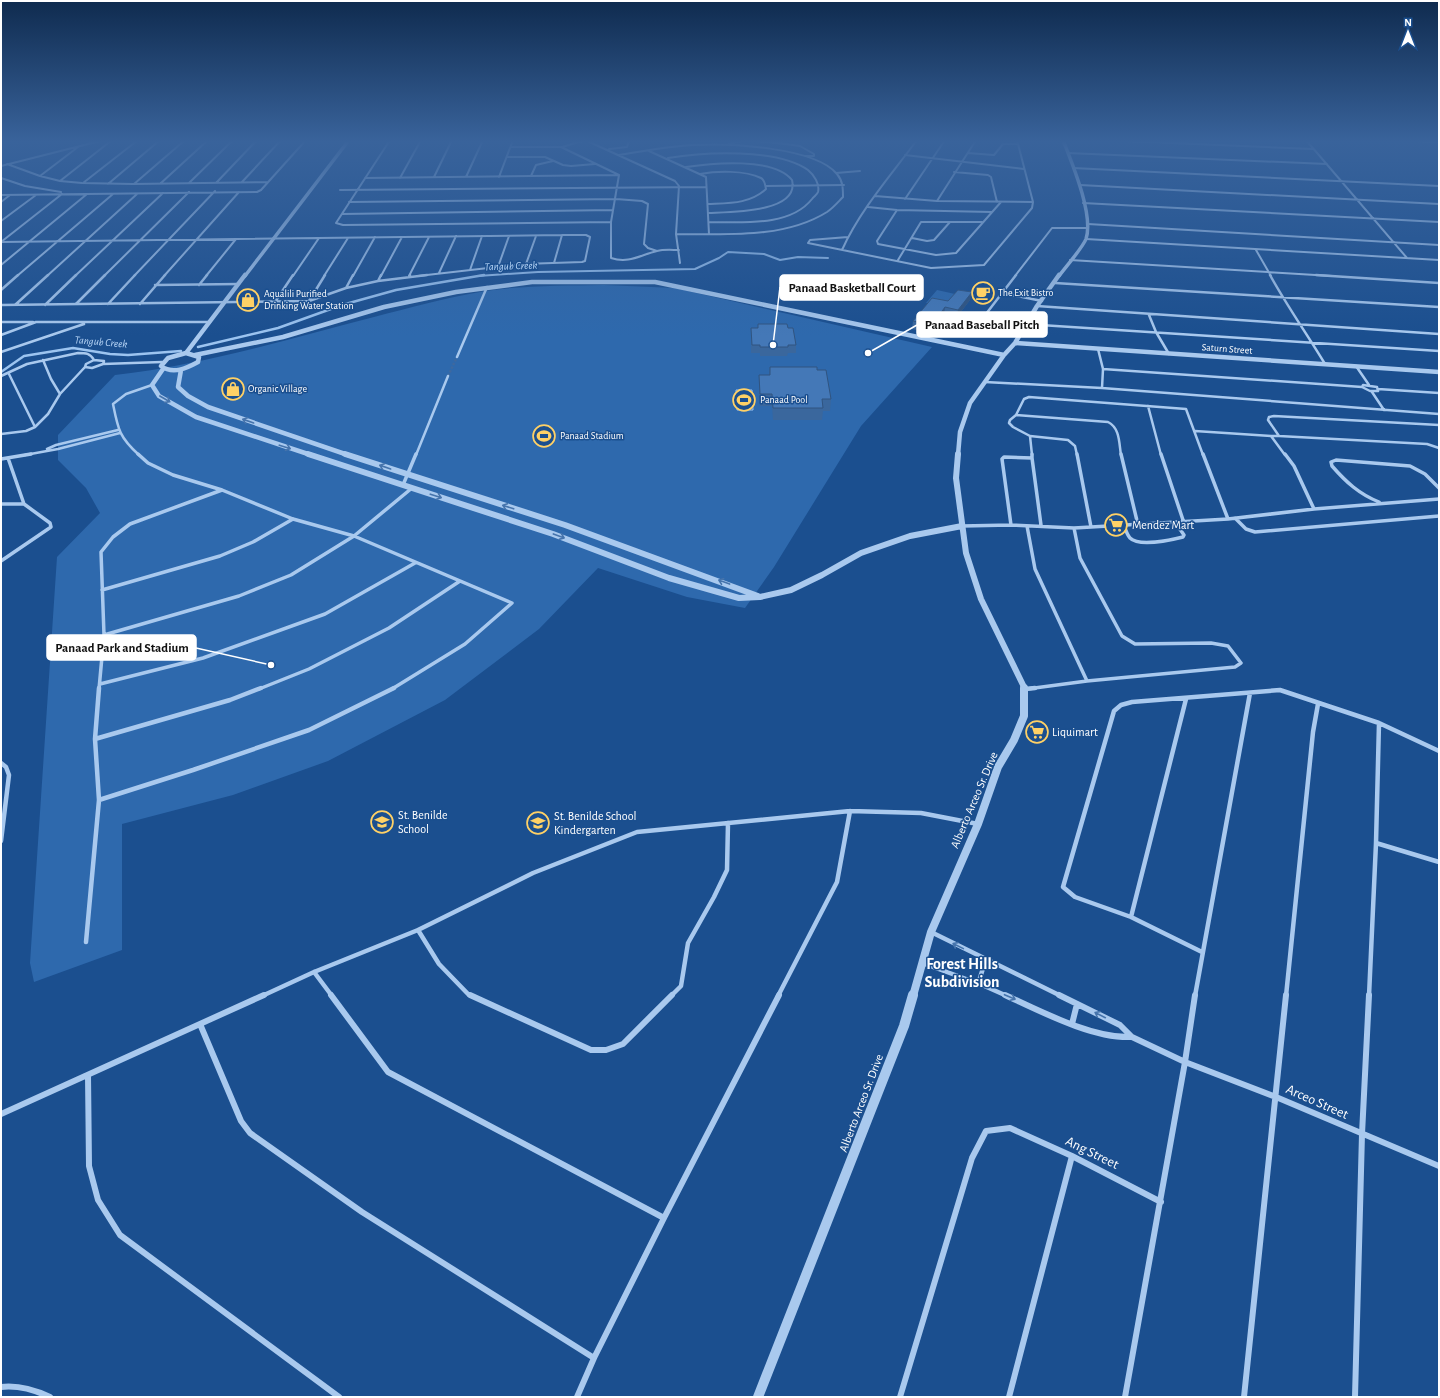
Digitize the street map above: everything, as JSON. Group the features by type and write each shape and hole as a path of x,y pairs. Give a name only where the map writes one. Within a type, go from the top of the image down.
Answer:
{"street":[{"path":"1,222 23,205"},
{"path":"1,305 309,301 346,288 378,281 526,264 582,262 585,261 589,236 456,236 1,242 48,205"},
{"path":"1,265 73,205"},
{"path":"1,290 100,205"},
{"path":"15,305 124,205"},
{"path":"46,305 151,205"},
{"path":"76,304 175,205"},
{"path":"108,304 202,205"},
{"path":"140,304 155,285 227,205"},
{"path":"186,353 226,303 299,205"},
{"path":"347,205 336,223 338,225 611,222"},
{"path":"614,205 611,222 612,259 620,261 636,260 657,251 679,250"},
{"path":"648,205 644,244 648,248 657,251"},
{"path":"678,205 676,234 680,263"},
{"path":"708,205 708,234"},
{"path":"709,213 742,211 772,205"},
{"path":"709,222 749,221 779,217 793,213 808,205"},
{"path":"676,234 756,232 797,225 819,217 830,211 835,205"},
{"path":"897,210 878,241 878,244 936,255 956,253 998,205"},
{"path":"848,237 810,240 808,243 898,260 931,268 984,264 1032,208 1032,205"},
{"name":"Alberto Arceo Sr. Drive","path":"758,1397 904,1026 931,932 978,824 998,767 1014,740 1024,716 1025,689 981,599 966,553 956,478 960,432 970,403 1014,343 1025,324 1086,239 1088,226 1083,205"},
{"path":"1126,205 1439,222"},
{"path":"1362,205 1407,258"},
{"path":"842,250 848,237 868,207 897,210 992,212"},
{"path":"342,214 613,210"},
{"path":"898,260 921,222 982,222"},
{"path":"912,238 927,241 934,240 950,222"},
{"path":"1020,334 978,325 1052,228 1088,226 1439,245"},
{"path":"554,263 562,235"},
{"path":"439,274 456,236"},
{"path":"470,270 482,236"},
{"path":"498,267 509,236"},
{"path":"526,264 536,236"},
{"path":"346,288 375,237"},
{"path":"378,281 402,237"},
{"path":"409,277 429,237"},
{"path":"275,302 319,238"},
{"path":"309,301 348,238"},
{"path":"199,284 236,239"},
{"path":"1086,239 1439,260"},
{"path":"1256,250 1282,297 1301,324 1325,364"},
{"path":"1070,260 1439,283"},
{"path":"85,367 92,368 103,364 162,362 172,356 186,353 195,355 283,337 384,307 456,292 487,287 553,281 654,282 791,309 928,340 1004,355"},
{"path":"1055,283 1439,308"},
{"path":"155,285 240,284"},
{"path":"457,357 487,287"},
{"path":"1002,293 1039,304 1149,315 1439,334"},
{"path":"1149,315 1156,332 1169,354"},
{"path":"1,322 210,322"},
{"path":"1,335 36,322"},
{"path":"1,352 88,322"},
{"path":"1025,324 1439,351"},
{"name":"Saturn Street","path":"1014,343 1439,372"},
{"path":"1098,349 1103,369 1102,388"},
{"path":"1,376 9,374 27,364 43,360 86,353 91,355 94,360"},
{"path":"163,369 171,371 189,368 198,362 198,357 195,355"},
{"path":"43,360 51,379 60,394"},
{"path":"1,434 26,431 35,427 48,414 60,394 85,367 86,364 94,360 100,360 104,362 103,364"},
{"path":"99,800 193,770 309,730 401,684 465,644 512,602 415,563 354,536 294,519 222,490 173,475 148,463 129,446 118,430 113,404 124,396 152,385 163,369 161,366 162,362"},
{"path":"1356,366 1369,384 1378,389 1439,393"},
{"path":"1103,369 1362,387 1372,392 1384,410"},
{"path":"181,370 178,387 188,396 208,407 408,475 565,525 677,567 740,588 760,597"},
{"path":"9,374 35,427"},
{"path":"403,485 448,376"},
{"path":"985,382 1102,388 1439,414"},
{"path":"1362,387 1363,385 1369,384"},
{"path":"152,385 159,396 196,417 553,534 669,578 739,598 760,597 791,590 822,575 861,553 910,536 962,526 1041,525 1074,528 1175,522 1184,523 1382,502 1439,499"},
{"path":"1372,392 1377,392 1378,389"},
{"path":"1091,527 1075,446 1072,442 1068,440 1030,436 1010,425 1010,420 1016,415 1024,399 1029,397 1186,409 1228,519"},
{"path":"1148,406 1162,459 1184,523"},
{"path":"1016,415 1108,422 1114,425 1117,430 1125,474 1138,525"},
{"path":"1279,436 1268,420 1269,417 1274,416 1439,425"},
{"path":"42,451 56,445 118,430"},
{"path":"1195,431 1427,444 1439,448"},
{"path":"1,459 72,446 120,433"},
{"path":"1030,436 1041,525"},
{"path":"1271,436 1294,466 1314,509"},
{"path":"1011,525 1002,459 1004,457 1032,458"},
{"path":"1,561 3,557 47,531 51,527 50,523 24,504 8,458"},
{"path":"1382,502 1367,498 1351,488 1332,466 1331,462 1336,460 1410,466 1425,474 1439,488"},
{"path":"104,635 240,596 291,575 354,536 412,488"},
{"path":"86,942 99,800 95,739 104,635 101,552 113,537 130,524 222,490"},
{"path":"1,504 24,504"},
{"path":"1235,518 1250,532 1254,532 1439,516"},
{"path":"102,590 220,556 253,542 294,519"},
{"path":"1124,526 1130,539 1137,542 1151,542 1183,537 1184,535 1175,522"},
{"path":"1027,526 1035,569 1087,681"},
{"path":"1025,689 1087,681 1235,667 1241,663 1228,646 1211,643 1135,644 1122,636 1080,558 1074,528"},
{"path":"100,684 203,658 326,614 415,563"},
{"path":"95,739 230,700 309,669 390,628 460,581"},
{"path":"1202,952 1131,917 1075,897 1065,890 1062,883 1114,711 1121,706 1132,702 1280,690 1318,704 1379,723 1439,751"},
{"path":"1125,1397 1161,1202 1202,952 1250,693"},
{"path":"1131,917 1186,698"},
{"path":"1244,1397 1313,732 1318,704"},
{"path":"1355,1397 1362,1134 1376,843 1379,723"},
{"path":"1,762 6,767 9,775 1,841"},
{"path":"577,1397 594,1358 664,1218 837,882 850,811"},
{"path":"1,1114 314,972 418,930 533,873 637,832 850,811 921,813 978,824"},
{"path":"418,930 439,964 468,994 590,1050 606,1050 623,1044 681,986 688,943 727,870 728,823"},
{"path":"1376,843 1439,862"},
{"path":"931,932 1120,1025 1132,1037"},
{"path":"978,984 986,959"},
{"path":"921,963 978,984 1072,1024 1116,1038 1132,1037"},
{"path":"314,972 388,1072 664,1218"},
{"path":"1072,1024 1077,1004"},
{"path":"200,1024 241,1121 250,1133 362,1212 594,1358"},
{"name":"Arceo Street","path":"1132,1037 1185,1062 1276,1097 1439,1166"},
{"path":"88,1075 89,1166 98,1200 120,1235 339,1397"},
{"name":"Ang Street","path":"900,1397 972,1158 986,1131 1010,1128 1072,1156 1161,1202"},
{"path":"1009,1397 1072,1156"},
{"path":"1,1387 7,1385 36,1391 50,1397"}],"shaded area":[{"path":"604,285 675,288 932,347 861,426 774,567 745,608 687,597 598,568 539,629 445,700 328,761 233,795 122,824 122,950 34,982 30,963 57,557 100,513 86,488 58,460 58,435 115,375 148,371 213,358 467,294 526,287"},
{"path":"937,290 955,294 944,307 926,303"},
{"name":"Panaad Pool","path":"736,390 752,390 753,410 737,410"}],"building":[{"path":"958,290 972,292 958,310 945,307 932,325 913,321 932,298 948,301"},
{"path":"758,324 787,324 788,328 793,328 796,345 788,345 788,347 760,347 760,345 752,345 751,328 758,328"},
{"path":"770,367 817,367 817,370 826,370 831,399 822,399 823,408 773,408 772,394 760,394 759,375 770,375"}],"waterway":[{"name":"Tangub Creek","path":"478,276 538,272 695,269 719,258 728,252 764,254 780,260 798,257 828,258"},
{"name":"Tangub Creek","path":"478,276 484,275"},
{"name":"Tangub Creek","path":"198,347 278,328 342,305 396,290 478,276"},
{"name":"Tangub Creek","path":"1,372 24,356 73,348 110,354 128,355 181,351"}],"tunnel":[{"path":"448,376 457,357"}],"place":[{"name":"The Exit Bistro","path":"983,293"},
{"name":"Aqualili Purified Drinking Water Station","path":"248,300"},
{"name":"Panaad Basketball Court","path":"773,345"},
{"name":"Panaad Baseball Pitch","path":"868,353"},
{"name":"Organic Village","path":"233,389"},
{"name":"Panaad Pool","path":"744,400"},
{"name":"Panaad Stadium","path":"544,436"},
{"name":"Mendez Mart","path":"1116,525"},
{"name":"Panaad Park and Stadium","path":"271,665"},
{"name":"Liquimart","path":"1037,732"},
{"name":"St. Benilde School","path":"382,822"},
{"name":"St. Benilde School Kindergarten","path":"538,823"}],"district":[{"name":"Forest Hills Subdivision","path":"962,973"}]}
